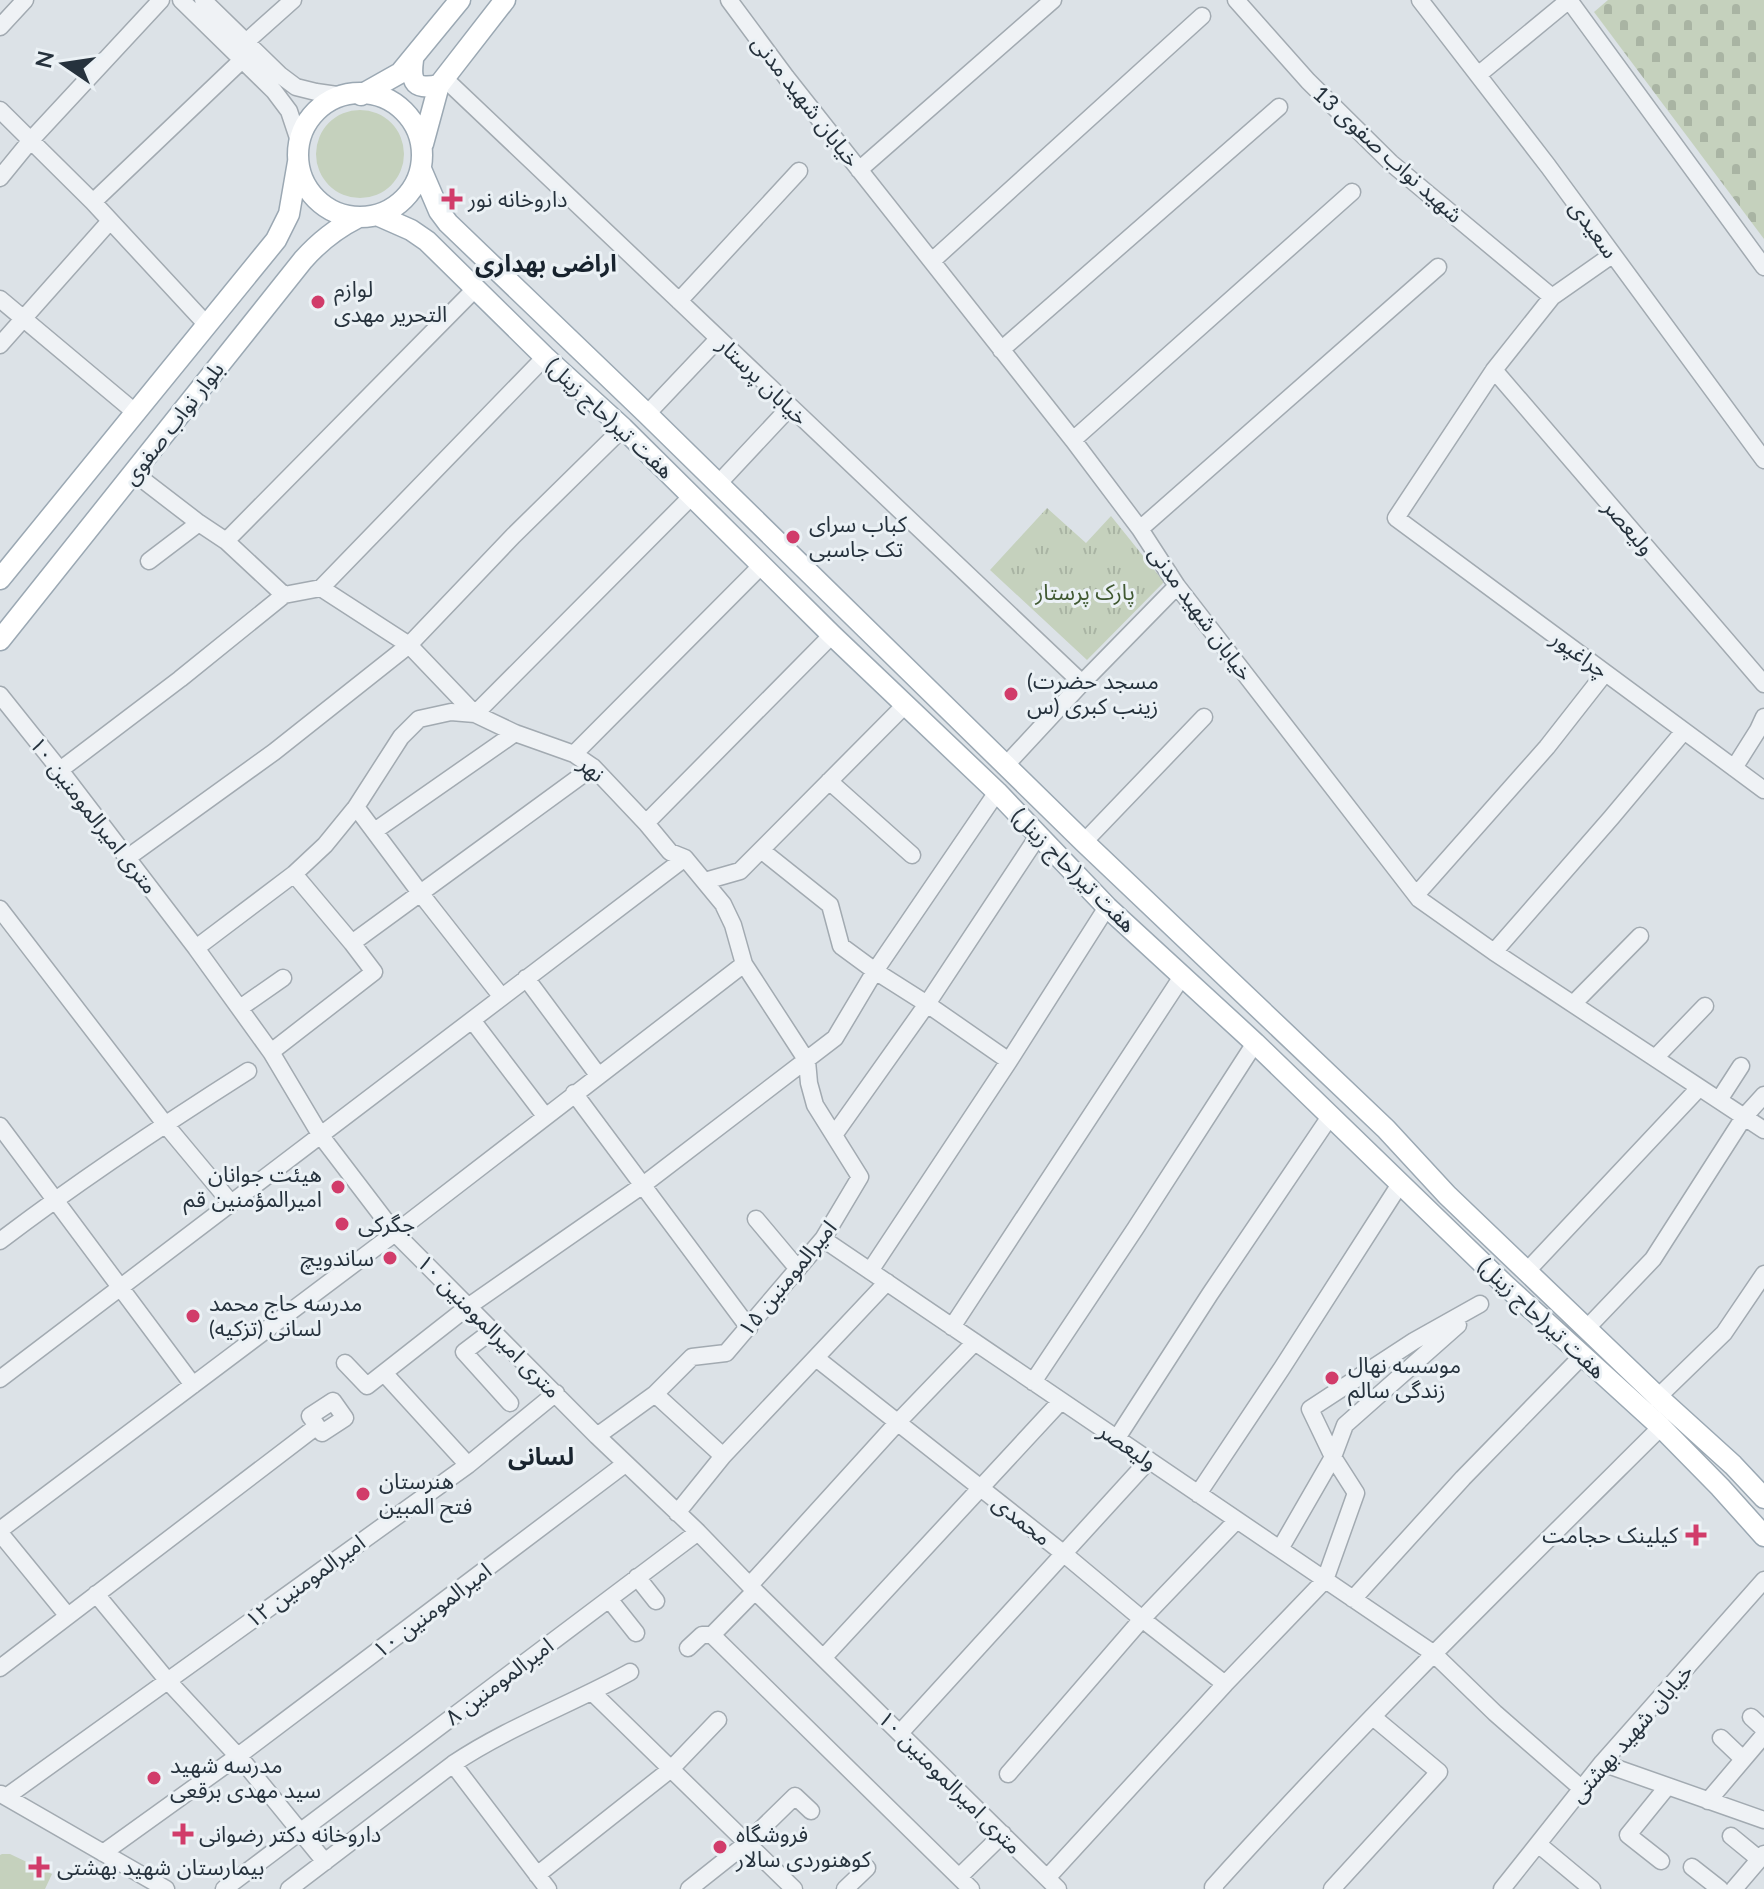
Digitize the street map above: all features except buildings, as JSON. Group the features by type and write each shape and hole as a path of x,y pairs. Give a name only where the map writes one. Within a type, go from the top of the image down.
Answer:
{"main road":[{"path":"361,95 400,73 460,0"},
{"path":"422,148 416,127 403,109 384,97 337,95 320,107 307,122 299,141 298,162 304,183 317,201 335,213 367,216 397,205 412,189 421,169 426,126 442,82 505,0"},
{"path":"413,60 411,76 416,84 426,88 442,82"},
{"name":"بلوار نواب صفوی","path":"0,579 8,556 136,413 276,240 289,214 298,162"},
{"name":"هفت تیر(حاج زینل)","path":"421,169 439,211 448,223 1084,842 1386,1129 1447,1195 1733,1465 1764,1498"},
{"name":"بلوار نواب صفوی","path":"0,640 303,260 328,235 367,216"},
{"name":"هفت تیر(حاج زینل)","path":"367,216 411,230 427,241 997,792 1107,907 1331,1115 1505,1285 1661,1427 1764,1536"},
{"path":"427,241 426,228 430,223 442,220 448,223"},
{"path":"276,240 289,235 300,237 305,245 303,260"}],"street":[{"path":"0,27 25,0"},
{"path":"0,178 31,140 161,0"},
{"path":"181,0 274,91 289,111 299,141"},
{"path":"203,0 296,87 337,95"},
{"path":"246,42 293,0"},
{"name":"خیابان شهید مدنی","path":"729,0 786,77 1073,440 1140,529 1177,586 1419,899 1764,1130"},
{"path":"859,170 1053,0"},
{"name":"شهید نواب صفوی 13","path":"1236,0 1308,81 1391,163 1552,297"},
{"name":"سعیدی","path":"1420,0 1764,460"},
{"path":"1478,75 1569,0 1764,267"},
{"path":"932,261 1202,16"},
{"path":"93,202 242,60"},
{"name":"خیابان پرستار","path":"442,82 679,301 1082,683"},
{"path":"1001,350 1279,107"},
{"path":"0,109 93,202 207,325"},
{"path":"679,301 799,171"},
{"path":"1073,440 1352,192"},
{"path":"0,345 110,221"},
{"path":"1494,370 1552,297 1612,255"},
{"path":"1140,529 1438,267"},
{"path":"226,541 475,289"},
{"path":"0,299 136,413"},
{"path":"647,414 718,339"},
{"path":"60,770 284,595 321,588 545,357"},
{"name":"چراغپور","path":"1494,370 1396,518 1764,790"},
{"name":"ولیعصر","path":"1494,370 1764,684"},
{"path":"718,484 790,407"},
{"path":"127,858 274,752 409,645 513,536 623,428"},
{"path":"134,473 226,541 284,595"},
{"path":"196,948 294,874 325,845 356,807 401,737 419,719 451,712 475,714 692,496"},
{"path":"149,561 199,523"},
{"path":"574,754 762,565"},
{"path":"1006,765 1177,586"},
{"name":"نهر","path":"321,588 409,645 475,714 515,733 574,754 593,767 670,852 685,858 723,904 733,925 744,964 807,1061"},
{"path":"646,823 832,635"},
{"path":"1416,895 1547,747 1605,673"},
{"name":"۱۰ متری امیرالمومنین","path":"0,695 196,948 271,1052 321,1136 395,1233 625,1464 698,1532 1053,1884"},
{"path":"705,881 740,871 906,704"},
{"path":"1084,842 1204,717"},
{"path":"1734,768 1764,717"},
{"path":"1494,952 1684,731"},
{"path":"376,830 515,733"},
{"path":"352,943 593,767"},
{"path":"829,781 912,855"},
{"path":"345,1363 367,1386 469,1306 643,1185 835,1038 875,971 997,792"},
{"path":"356,807 501,996"},
{"path":"834,1135 927,1004 1038,836"},
{"path":"761,850 830,905 841,946 1009,1061"},
{"path":"0,1379 685,858"},
{"path":"271,1052 374,972 294,874"},
{"path":"870,1271 1107,907"},
{"path":"0,909 165,1124 231,1203"},
{"path":"1573,1004 1640,936"},
{"path":"67,1615 0,1532 744,964"},
{"path":"952,1327 1183,975"},
{"path":"240,1008 283,978"},
{"path":"526,978 598,1075"},
{"path":"1655,1058 1705,1006"},
{"path":"472,1020 545,1116"},
{"path":"1033,1382 1255,1043"},
{"name":"امیرالمومنین ۱۵","path":"597,1436 655,1394 692,1357 726,1353 823,1239 860,1177 815,1105 807,1061"},
{"path":"1719,1100 1741,1066"},
{"path":"0,1241 165,1124 248,1071"},
{"path":"1527,1271 1699,1088"},
{"path":"574,1093 749,1328"},
{"path":"1587,1328 1653,1259 1744,1117 1764,1095"},
{"path":"1117,1438 1331,1115"},
{"path":"0,1126 193,1385"},
{"path":"1198,1494 1400,1184"},
{"path":"756,1219 798,1269"},
{"name":"ولیعصر","path":"823,1239 1433,1653 1495,1713 1581,1788"},
{"path":"1658,1397 1724,1333 1764,1274"},
{"path":"677,1513 723,1456 887,1282"},
{"path":"1280,1549 1333,1457 1345,1425 1505,1285"},
{"path":"1053,1884 1225,1684 1325,1580 1356,1493 1333,1457 1310,1409 1414,1341 1480,1304"},
{"path":"493,1330 464,1352 510,1403"},
{"path":"712,1635 898,1422 975,1342"},
{"path":"1353,1599 1463,1478 1583,1355"},
{"name":"محمدی","path":"816,1358 1225,1684"},
{"path":"384,1373 468,1465"},
{"name":"امیرالمومنین ۱۲","path":"3,1795 468,1465 556,1393"},
{"path":"655,1394 723,1456"},
{"path":"824,1657 1061,1401"},
{"path":"0,1668 317,1426"},
{"path":"1215,1889 1213,1887 1295,1796 1433,1653 1661,1427"},
{"path":"900,1733 1149,1460"},
{"name":"امیرالمومنین ۱۰","path":"103,1853 238,1756 625,1464"},
{"path":"1008,1774 1142,1619 1237,1520"},
{"name":"امیرالمومنین ۸","path":"224,1889 698,1532"},
{"path":"637,1577 656,1601"},
{"name":"خیابان شهید بهشتی","path":"1502,1889 1602,1763 1764,1580"},
{"path":"96,1594 167,1680 238,1756 325,1862"},
{"path":"609,1599 636,1633"},
{"path":"688,1648 702,1635 712,1635 965,1883 1003,1834"},
{"path":"289,1889 481,1745 593,1693 630,1672"},
{"path":"593,1693 794,1889"},
{"path":"1332,1889 1439,1772 1373,1717"},
{"path":"1708,1801 1764,1732 1751,1717"},
{"path":"537,1875 671,1769 718,1720"},
{"path":"1721,1738 1743,1759"},
{"path":"1602,1763 1764,1820"},
{"path":"453,1764 548,1889"},
{"path":"1661,1861 1628,1835 1667,1787"},
{"path":"3,1795 166,1889"},
{"path":"689,1889 747,1843 795,1796 811,1811"},
{"path":"1731,1836 1762,1857 1739,1887"},
{"path":"1538,1844 1592,1889"},
{"path":"1692,1867 1720,1889"},
{"path":"845,1889 867,1868"}],"green space":[{"path":"1608,0 1764,0 1764,239 1594,12"},
{"path":"360,110 385,117 397,129 404,154 397,179 385,191 360,198 335,191 323,179 316,154 323,129 335,117"},
{"name":"پارک پرستار","path":"1047,508 1086,543 1111,516 1164,582 1087,660 990,570"},
{"path":"2,1854 10,1854 52,1874 45,1889 0,1889"}],"place":[{"name":"داروخانه نور","path":"452,199"},
{"name":"لوازم التحریر مهدی","path":"318,302"},
{"name":"کباب سرای تک جاسبی","path":"793,537"},
{"name":"(مسجد حضرت زینب کبری (س","path":"1011,694"},
{"name":"هیئت جوانان امیرالمؤمنین قم","path":"338,1187"},
{"name":"جگرکی","path":"342,1224"},
{"name":"ساندویچ","path":"390,1258"},
{"name":"مدرسه حاج محمد لسانی (تزکیه)","path":"193,1316"},
{"name":"موسسه نهال زندگی سالم","path":"1332,1378"},
{"name":"هنرستان فتح المبین","path":"363,1494"},
{"name":"کیلینک حجامت","path":"1696,1535"},
{"name":"مدرسه شهید سید مهدی برقعی","path":"154,1778"},
{"name":"داروخانه دکتر رضوانی","path":"183,1834"},
{"name":"فروشگاه کوهنوردی سالار","path":"720,1847"},
{"name":"بیمارستان شهید بهشتی","path":"39,1867"}],"district":[{"name":"اراضی بهداری","path":"546,264"},
{"name":"لسانی","path":"541,1457"}]}
